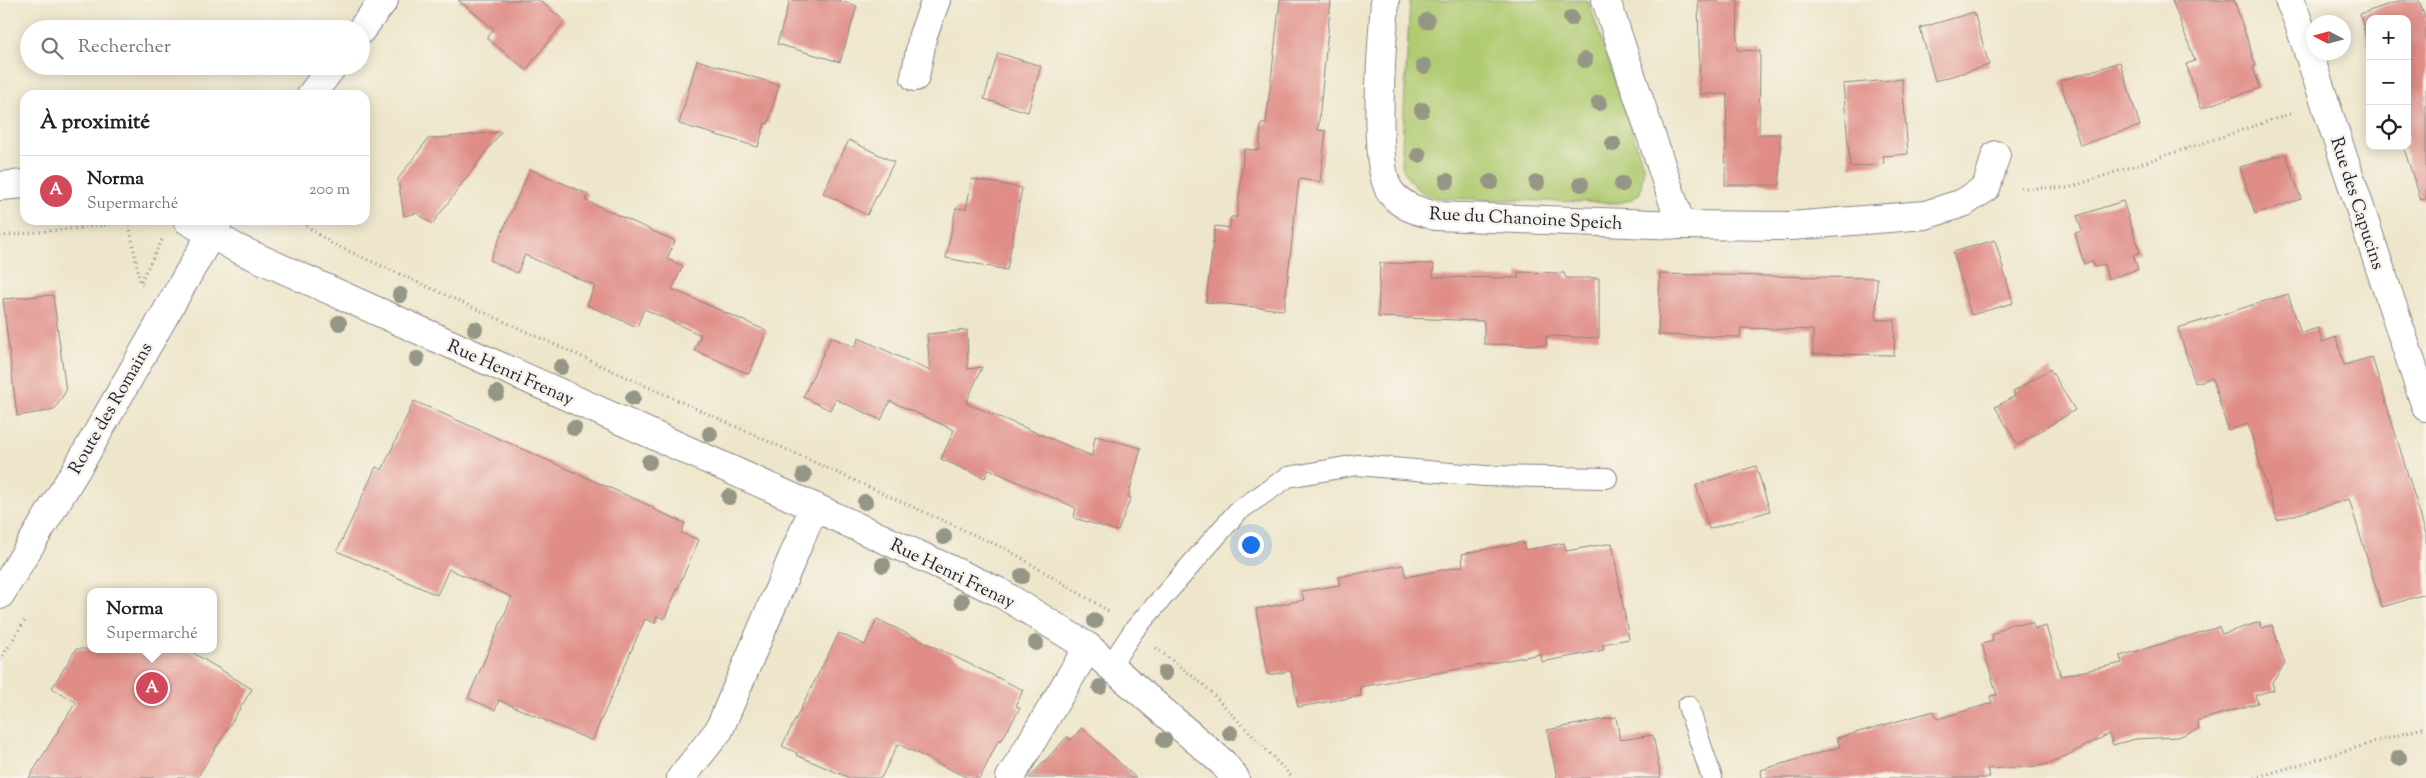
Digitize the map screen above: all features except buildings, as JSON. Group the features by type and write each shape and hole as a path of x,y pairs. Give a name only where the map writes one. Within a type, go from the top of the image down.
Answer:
{"street":[{"path":"369,20 384,0"},
{"path":"915,77 923,34 936,0"},
{"name":"Rue du Chanoine Speich","path":"1385,0 1380,143 1383,174 1391,193 1408,208 1436,216 1681,225 1791,226 1924,215 1963,203 1986,188"},
{"path":"1606,0 1681,225"},
{"name":"Rue des Capucins","path":"2289,0 2426,407"},
{"path":"315,90 326,75"},
{"path":"1986,188 1996,155"},
{"path":"0,186 20,184"},
{"name":"Rue Henri Frenay","path":"205,225 236,248 814,507 998,592 1088,647 1223,763 1235,778"},
{"name":"Route des Romains","path":"0,595 82,460 205,225"},
{"path":"681,778 718,730 814,507"},
{"path":"1010,778 1088,647"}],"lane":[{"path":"1110,666 1134,630 1238,511 1288,476 1357,465 1485,476 1607,478"},
{"path":"1688,706 1712,778"}],"path":[{"path":"1986,188 2068,188 2325,103"},
{"path":"0,236 109,225"},
{"path":"129,225 140,282 164,238"},
{"path":"2254,778 2426,727"}],"green space":[{"path":"1410,0 1588,0 1644,168 1640,193 1631,200 1618,203 1436,198 1418,190 1410,182 1401,164"}],"place":[{"name":"Norma","path":"152,688"}]}
